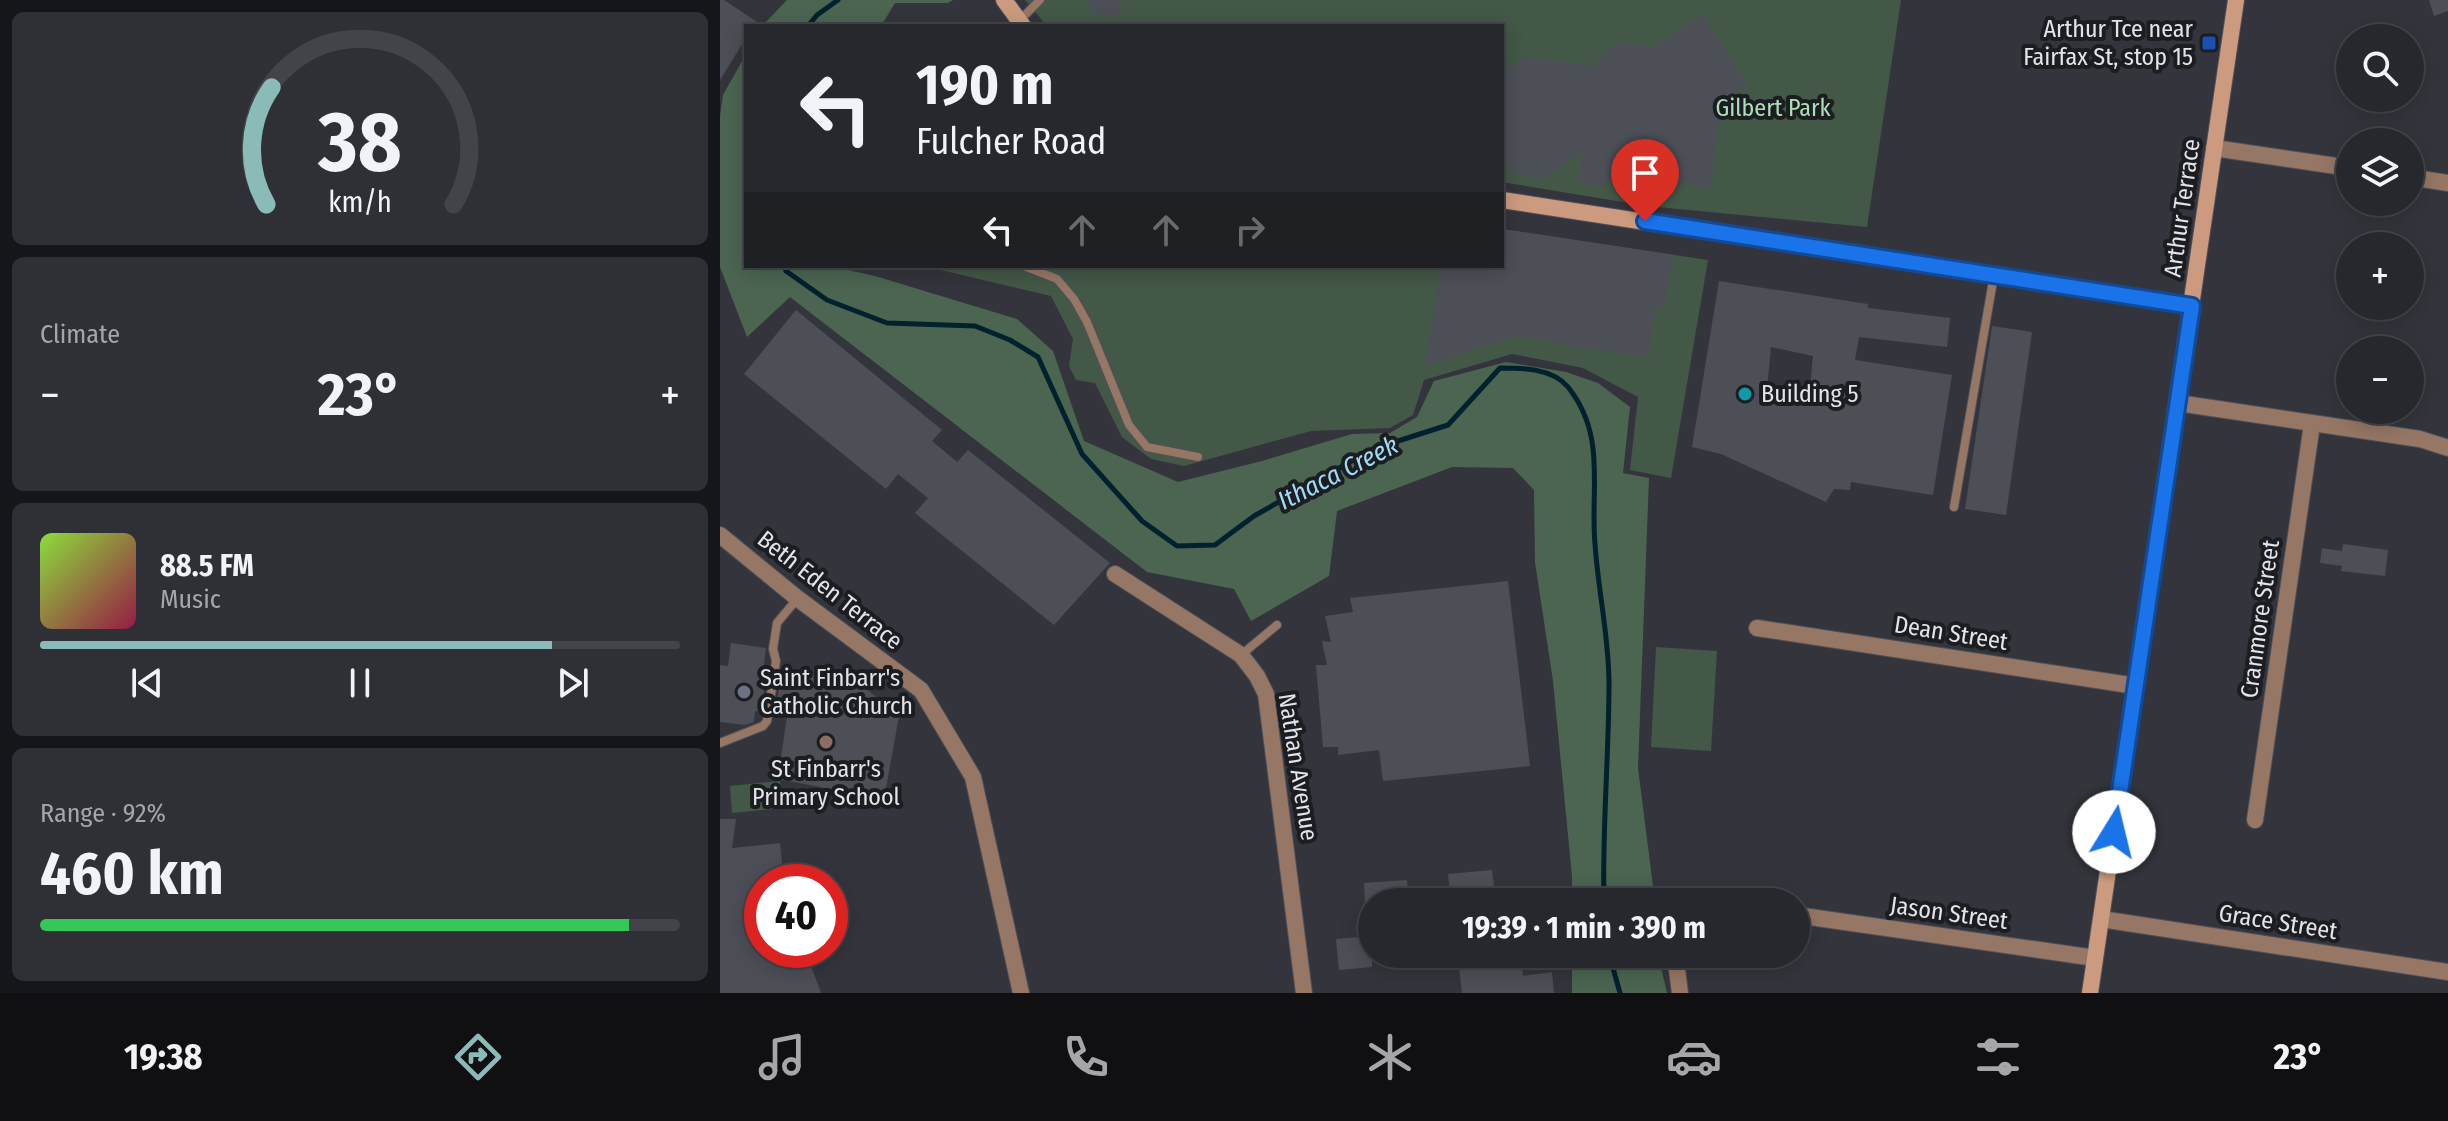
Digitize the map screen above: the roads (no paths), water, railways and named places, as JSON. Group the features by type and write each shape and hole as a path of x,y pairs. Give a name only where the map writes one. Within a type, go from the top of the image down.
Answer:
{"street":[{"path":"1004,0 1021,23"},
{"name":"Arthur Terrace","path":"2090,993 2236,0"},
{"path":"2214,148 2336,166"},
{"path":"2424,179 2448,183"},
{"path":"1504,200 2192,306"},
{"path":"2178,403 2420,439 2448,448"},
{"name":"Cranmore Street","path":"2255,820 2312,424"},
{"name":"Beth Eden Terrace","path":"720,535 797,598 921,690 973,777 1021,993"},
{"name":"Nathan Avenue","path":"1115,574 1241,655 1266,694 1304,993"},
{"name":"Dean Street","path":"1757,628 2136,686"},
{"name":"Jason Street","path":"1810,917 2095,958"},
{"name":"Grace Street","path":"2101,919 2448,972"},
{"path":"1677,968 1680,993"}],"lane":[{"path":"1021,23 1040,0"},
{"path":"1029,268 1057,279 1074,299 1087,322 1129,425 1147,447 1198,457"},
{"path":"1954,507 1994,274"},
{"path":"720,743 763,726 767,721 776,661 773,649 777,623 797,598"},
{"path":"1241,655 1277,625"}],"waterway":[{"name":"Ithaca Creek","path":"810,24 838,0"},
{"name":"Ithaca Creek","path":"785,268 827,300 887,323 975,326 1010,340 1038,357 1082,454 1142,521 1177,546 1215,545 1254,516 1373,449 1448,425 1500,368 1536,370 1561,381 1580,406 1588,424 1594,463 1595,544 1609,683 1604,888"},
{"name":"Ithaca Creek","path":"1613,968 1620,993"}],"place":[{"name":"Arthur Tce near Fairfax St, stop 15","path":"2209,43"},
{"name":"Building 5","path":"1745,394"},
{"name":"Saint Finbarr's Catholic Church","path":"744,692"},
{"name":"St Finbarr's Primary School","path":"826,742"}],"park label":[{"name":"Gilbert Park","path":"1773,108"}]}
